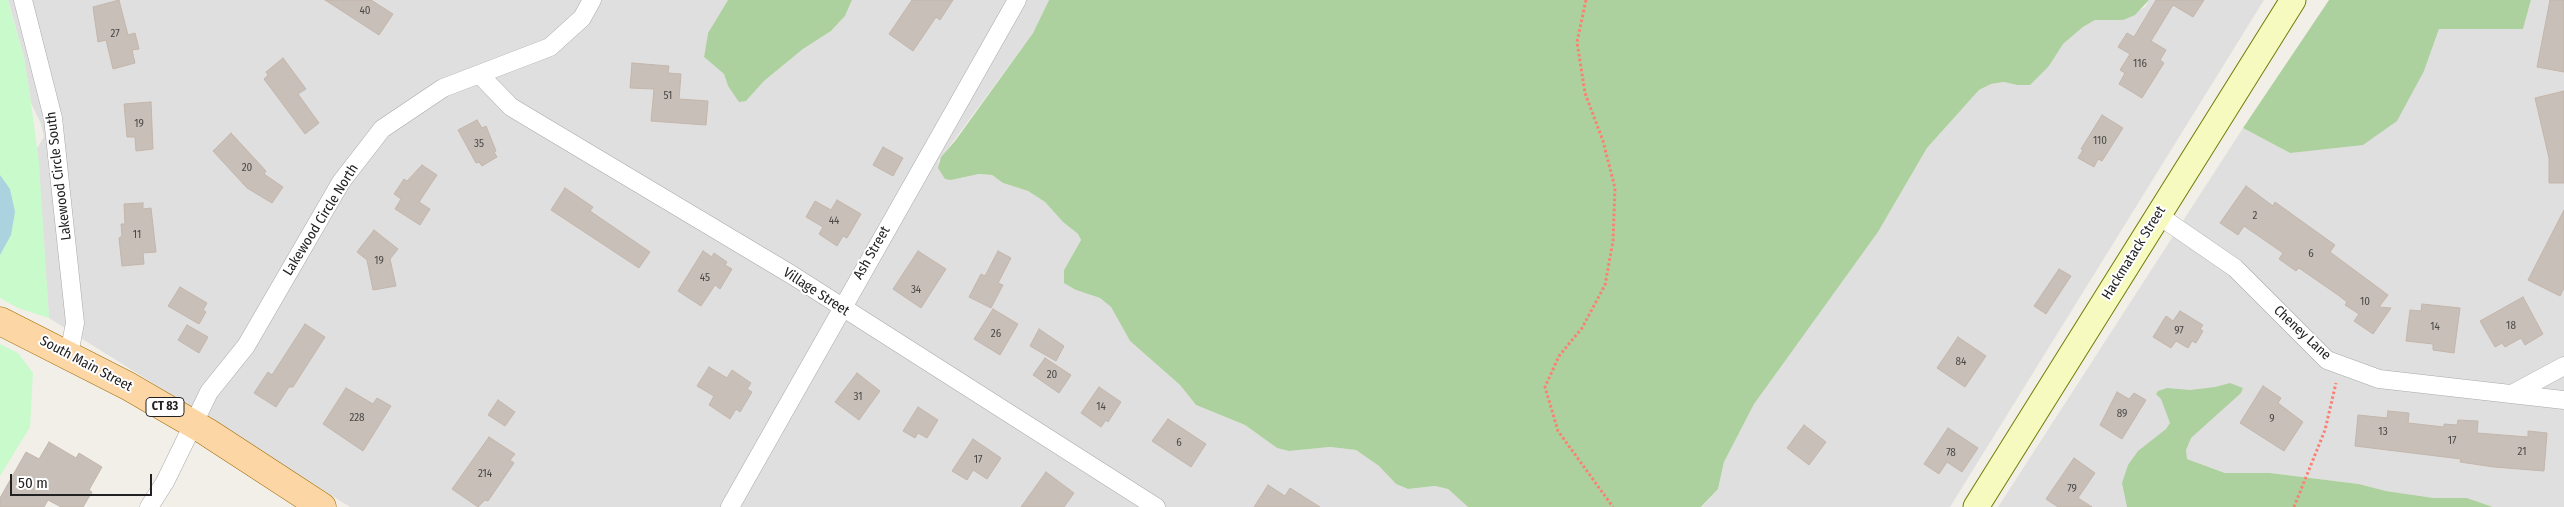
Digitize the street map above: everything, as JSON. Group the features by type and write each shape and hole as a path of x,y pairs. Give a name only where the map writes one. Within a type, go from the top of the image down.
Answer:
{"main road":[{"name":"South Main Street","path":"0,321 69,354 192,423 322,507"}],"street":[{"name":"Lakewood Circle South","path":"23,0 53,118 75,323 69,354"},
{"name":"Lakewood Circle North","path":"149,507 165,482 192,423 209,392 246,346 341,182 382,129 443,88 550,47 582,18 592,0"},
{"name":"Ash Street","path":"730,507 841,308 1018,0"},
{"name":"Hackmatack Street","path":"1976,507 2294,0"},
{"name":"Village Street","path":"480,74 511,107 792,275 1156,507"},
{"name":"Cheney Lane","path":"2158,215 2235,268 2327,360 2379,379 2564,400"},
{"path":"2512,394 2564,366"}],"path":[{"path":"1586,0 1577,42 1584,93 1603,141 1615,188 1613,241 1605,285 1582,328 1559,356 1544,387 1558,431 1613,507"},
{"path":"2294,507 2325,430 2335,394 2338,364"}],"shaded area":[{"path":"8,0 728,0 708,33 704,57 724,74 728,86 746,101 764,81 803,49 831,31 845,16 852,0 1049,0 1033,33 938,162 951,180 979,174 992,175 1003,183 1028,191 1045,202 1063,222 1078,234 1081,240 1064,270 1076,290 1100,298 1111,307 1130,341 1180,385 1196,405 1245,425 1277,448 1289,451 1330,447 1356,450 1379,466 1396,484 1408,489 1435,486 1448,489 1468,507 350,507 49,318 37,148 44,137 41,124 31,103 24,57"},
{"path":"2149,0 2264,0 1950,507 1702,507 1718,489 1724,462 1754,403 1878,232 1927,148 1979,90 1991,84 2004,82 2017,85 2049,66 2063,44 2083,27 2095,20 2123,20 2145,7"},
{"path":"2531,0 2564,0 2564,507 2493,507 2467,498 2434,498 2386,491 2359,484 2270,473 2225,473 2187,459 2142,507 1998,507 2243,128 2290,153 2424,71 2439,29 2523,29"}],"green space":[{"path":"0,0 8,0 24,57 39,163 49,318 18,308 0,298"},
{"path":"728,0 852,0 845,16 831,31 803,49 764,81 746,101 739,102 728,86 724,74 704,57 708,33"},
{"path":"1049,0 2149,0 2135,15 2123,20 2095,20 2083,27 2063,44 2049,66 2030,85 2004,82 1991,84 1979,90 1927,148 1878,232 1754,404 1724,462 1718,489 1701,507 1468,507 1448,489 1435,486 1408,489 1396,484 1379,466 1356,450 1330,447 1289,451 1277,448 1245,425 1196,405 1180,385 1130,341 1111,307 1100,298 1076,290 1064,283 1064,270 1081,240 1078,234 1063,222 1045,202 1028,191 1003,183 992,175 979,174 951,180 945,179 938,168 941,157 955,141 1033,33"},
{"path":"2329,0 2531,0 2523,29 2439,29 2424,71 2397,121 2363,145 2290,153 2243,128"},
{"path":"0,344 18,353 33,373 30,427 0,476"},
{"path":"2230,383 2243,388 2241,393 2191,438 2186,450 2187,459 2225,473 2270,473 2359,484 2386,491 2434,498 2467,498 2493,507 2127,507 2122,483 2128,465 2138,451 2166,429 2170,423 2161,399 2156,394 2158,391 2167,388 2190,390"}],"water":[{"path":"0,175 10,189 15,212 11,235 0,255"}],"building":[{"path":"119,0 128,35 135,33 139,49 132,50 135,63 113,69 106,40 98,42 93,7"},
{"path":"325,0 371,0 393,14 379,35"},
{"path":"912,0 953,0 940,20 936,17 913,51 889,34"},
{"path":"2156,0 2204,0 2193,17 2173,5 2151,41 2166,50 2160,60 2164,63 2142,98 2119,84 2125,73 2120,70 2130,54 2118,47 2127,33 2134,37"},
{"path":"2550,0 2564,0 2564,72 2537,67"},
{"path":"283,58 306,89 298,94 319,123 305,134 264,79 268,75 266,72"},
{"path":"632,63 669,66 668,73 681,74 679,99 708,101 706,125 651,121 654,89 630,88"},
{"path":"2564,91 2564,183 2549,183 2549,158 2535,98"},
{"path":"151,102 153,149 136,151 135,137 127,137 124,104"},
{"path":"2102,115 2123,128 2102,161 2098,159 2094,167 2078,158 2083,150 2081,149"},
{"path":"477,120 482,128 486,126 497,157 482,166 479,162 476,163 458,130"},
{"path":"231,133 266,171 264,174 283,187 272,203 247,188 213,151"},
{"path":"883,147 903,158 893,176 873,165"},
{"path":"422,165 437,175 419,202 430,209 420,225 395,209 401,199 394,194 404,179 407,181"},
{"path":"2246,186 2273,206 2275,202 2335,245 2330,252 2388,295 2379,307 2391,308 2373,334 2354,321 2359,314 2345,305 2347,302 2299,268 2296,271 2279,259 2283,253 2244,226 2238,235 2220,223"},
{"path":"565,188 593,207 590,211 650,252 639,268 551,210"},
{"path":"837,200 861,214 847,238 843,236 837,246 819,234 823,227 806,217 815,201 831,210"},
{"path":"143,203 143,209 151,208 156,252 143,253 144,264 122,266 119,238 122,236 121,224 125,224 124,204"},
{"path":"2564,210 2564,288 2560,296 2528,280"},
{"path":"374,230 398,249 390,259 396,286 373,290 367,260 357,252"},
{"path":"703,251 712,257 714,253 727,262 725,265 732,269 720,289 715,285 701,306 678,291"},
{"path":"918,251 946,269 921,308 893,289"},
{"path":"998,251 1011,258 998,283 1003,285 991,308 969,297 981,274 985,276"},
{"path":"2059,269 2071,276 2046,314 2034,306"},
{"path":"180,287 207,303 203,310 206,312 199,324 168,306"},
{"path":"2523,297 2543,334 2525,345 2521,338 2505,347 2502,343 2495,347 2480,321"},
{"path":"2422,304 2460,308 2454,353 2433,350 2433,344 2406,341 2410,310 2421,311"},
{"path":"993,309 1018,324 1000,355 974,339"},
{"path":"2180,311 2203,325 2200,329 2203,331 2196,343 2192,341 2188,348 2176,341 2171,348 2153,337 2166,316 2173,321"},
{"path":"305,324 325,337 293,387 289,387 276,407 254,393 268,372 272,375"},
{"path":"187,325 208,337 199,353 178,340"},
{"path":"1039,329 1064,346 1056,361 1030,346"},
{"path":"1958,337 1986,356 1965,387 1937,368"},
{"path":"1045,358 1071,375 1059,393 1033,375"},
{"path":"709,367 727,378 732,370 751,383 747,389 752,392 740,412 736,409 730,419 709,405 714,396 697,386"},
{"path":"857,373 880,391 859,420 835,402"},
{"path":"2263,386 2281,398 2278,403 2303,422 2284,451 2240,423"},
{"path":"1099,387 1121,402 1108,422 1106,420 1101,427 1081,413"},
{"path":"346,388 373,404 377,398 391,406 363,451 323,424"},
{"path":"2117,392 2129,399 2134,393 2146,400 2122,439 2100,425"},
{"path":"498,400 515,412 505,426 488,415"},
{"path":"918,407 938,420 927,438 918,433 915,438 903,431"},
{"path":"2388,411 2409,413 2408,423 2444,427 2444,424 2457,425 2458,420 2478,421 2477,433 2528,437 2528,431 2547,433 2544,471 2494,467 2460,462 2461,459 2355,446 2358,415 2387,418"},
{"path":"1168,419 1206,444 1191,467 1152,441"},
{"path":"1804,425 1826,442 1809,465 1787,448"},
{"path":"1948,428 1978,448 1962,472 1947,462 1939,474 1924,464"},
{"path":"489,437 515,454 510,460 514,463 488,501 485,500 478,507 452,489"},
{"path":"973,439 1001,458 987,479 973,470 967,480 952,471"},
{"path":"49,442 76,458 79,453 102,467 89,490 92,492 83,507 61,507 48,500 44,507 0,507 0,498 26,452 39,459"},
{"path":"2074,458 2095,473 2078,498 2092,507 2058,507 2046,499"},
{"path":"1046,472 1074,493 1064,507 1021,507"},
{"path":"1268,485 1285,496 1290,488 1320,507 1254,507"}]}
